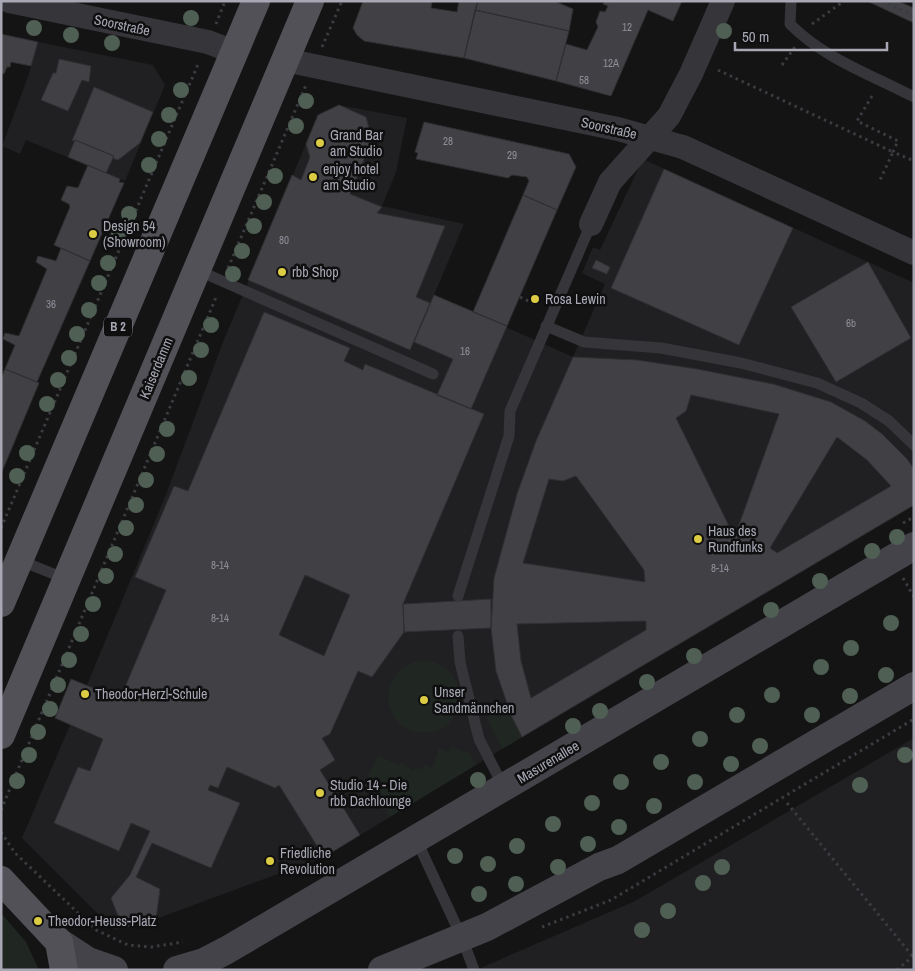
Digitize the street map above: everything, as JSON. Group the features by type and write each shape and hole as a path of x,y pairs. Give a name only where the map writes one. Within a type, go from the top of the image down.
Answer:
{"main road":[{"name":"B 2","path":"1,602 256,1"},
{"name":"Kaiserdamm","path":"1,735 68,580 310,1"},
{"name":"Masurenallee","path":"177,970 204,962 227,950 914,546"},
{"path":"382,970 462,938 600,867 618,860 914,686"},
{"path":"1,880 41,920 59,942 88,961 114,970"},
{"path":"59,942 64,970"}],"street":[{"name":"Soorstraße","path":"9,1 208,42 234,52"},
{"path":"591,224 610,182 668,116 691,74 723,1"},
{"name":"Soorstraße","path":"286,60 650,138 682,147 914,253"}],"lane":[{"path":"791,1 790,24 802,37 824,51 914,97"},
{"path":"458,596 509,436 510,411 591,224"},
{"path":"197,270 433,374"},
{"path":"546,326 584,342 662,348 741,363 817,383 862,403 889,421 914,445"},
{"path":"20,560 68,580"},
{"path":"458,636 460,662 479,739 504,788"},
{"path":"416,839 462,938 474,970"}],"path":[{"path":"222,9 225,1"},
{"path":"328,32 342,1"},
{"path":"882,1 914,16"},
{"path":"718,70 914,161"},
{"path":"1,528 195,73"},
{"path":"872,96 857,121 898,141 880,180"},
{"path":"1,810 2,800 299,101"},
{"path":"520,297 536,304"},
{"path":"900,574 914,597"},
{"path":"539,928 611,900 914,719"},
{"path":"787,804 913,957 897,970"},
{"path":"1,832 15,853 89,924 106,935 128,945 151,947 187,941"},
{"path":"104,943 106,935"}],"shaded area":[{"path":"38,42 153,65 165,85 125,181 26,140 20,154 2,146 28,77"},
{"path":"339,105 407,118 396,172 382,206 464,224 434,295 573,357 605,284 582,273 593,247 600,250 640,165 645,160 914,283 914,505 522,737 324,857 156,919 114,930 22,838 70,725 55,718 71,679 87,685 165,497 223,342 318,115"},
{"path":"424,661 438,664 450,671 457,683 460,697 457,711 450,723 438,730 424,733 410,730 398,723 391,711 388,697 391,683 398,671 410,664"},
{"path":"507,706 522,737 502,749 486,716"},
{"path":"914,738 914,970 476,970 635,901"},
{"path":"451,747 469,753 476,765 390,817 368,776 378,756 399,765 402,763 414,771 416,766 422,770 425,765 433,768 439,748 448,752"},
{"path":"1,913 26,942 39,970 1,970"}],"building":[{"path":"363,1 432,1 431,8 457,12 459,1 478,1 464,58 364,41 353,28"},
{"path":"478,1 554,1 573,9 569,31 475,10"},
{"path":"605,1 682,1 673,21 648,10 611,96 556,81 566,44 587,50 598,27 596,22 600,11 605,12 608,6 603,4"},
{"path":"867,1 898,1 914,8 914,23"},
{"path":"475,10 569,31 556,81 464,58"},
{"path":"1,34 38,42 31,66 11,62 10,67 7,67 4,74 1,72"},
{"path":"59,59 91,66 89,82 82,80 68,111 41,100 53,73 56,73"},
{"path":"94,87 153,112 140,143 118,160 112,158 114,156 75,140 72,141"},
{"path":"339,105 366,117 372,140 350,194 382,207 377,213 445,226 416,297 430,303 410,350 248,280 292,175 301,180 310,157 306,144 318,115"},
{"path":"424,122 569,154 576,167 557,210 523,195 529,181 527,177 512,175 508,178 416,159 418,153 415,152"},
{"path":"75,140 114,156 106,173 68,157"},
{"path":"88,165 120,179 119,182 124,183 90,261 54,245 70,207 69,204 61,200 67,186 78,188"},
{"path":"664,169 793,228 739,345 611,288"},
{"path":"523,195 557,210 507,326 473,312"},
{"path":"61,248 90,261 37,382 5,369 15,345 3,339 5,333 19,336 47,269 36,262 38,256 56,261"},
{"path":"596,260 610,267 607,274 592,268"},
{"path":"868,262 911,338 836,382 791,307"},
{"path":"434,295 507,326 471,409 437,395 453,359 414,342"},
{"path":"264,312 350,348 344,361 363,370 365,364 484,414 403,604 404,632 372,677 358,671 330,734 322,738 335,760 320,770 360,835 324,857 279,785 275,788 227,767 218,788 210,785 208,790 240,803 211,868 152,843 136,877 160,889 156,919 123,928 111,898 130,875 150,831 131,823 119,851 54,823 78,767 90,771 103,739 55,718 71,679 120,699 166,590 135,577 174,486 188,491","holes":["305,575 350,595 324,656 279,635"]},
{"name":"Haus des Rundfunks","path":"573,357 637,360 697,369 773,384 831,402 865,421 882,434 907,459 914,469 914,505 522,737 511,715 496,671 491,628 494,578 517,494 536,441","holes":["691,395 779,414 737,530 729,526 676,418 686,411","837,437 867,460 891,486 777,553 770,548","576,476 644,570 645,582 523,563 549,479 563,481","646,621 646,630 531,698 521,661 517,624"]},
{"path":"5,369 39,383 1,474 1,378"},
{"path":"491,599 491,628 404,632 403,604"}],"place":[{"name":"Grand Bar am Studio","path":"320,143"},
{"name":"enjoy hotel am Studio","path":"313,177"},
{"name":"Design 54 (Showroom)","path":"93,234"},
{"name":"rbb Shop","path":"282,272"},
{"name":"Rosa Lewin","path":"535,299"},
{"name":"Haus des Rundfunks","path":"698,539"},
{"name":"Theodor-Herzl-Schule","path":"85,694"},
{"name":"Unser Sandmännchen","path":"424,700"},
{"name":"Studio 14 - Die rbb Dachlounge","path":"320,793"},
{"name":"Friedliche Revolution","path":"270,861"},
{"name":"Theodor-Heuss-Platz","path":"38,921"}]}
